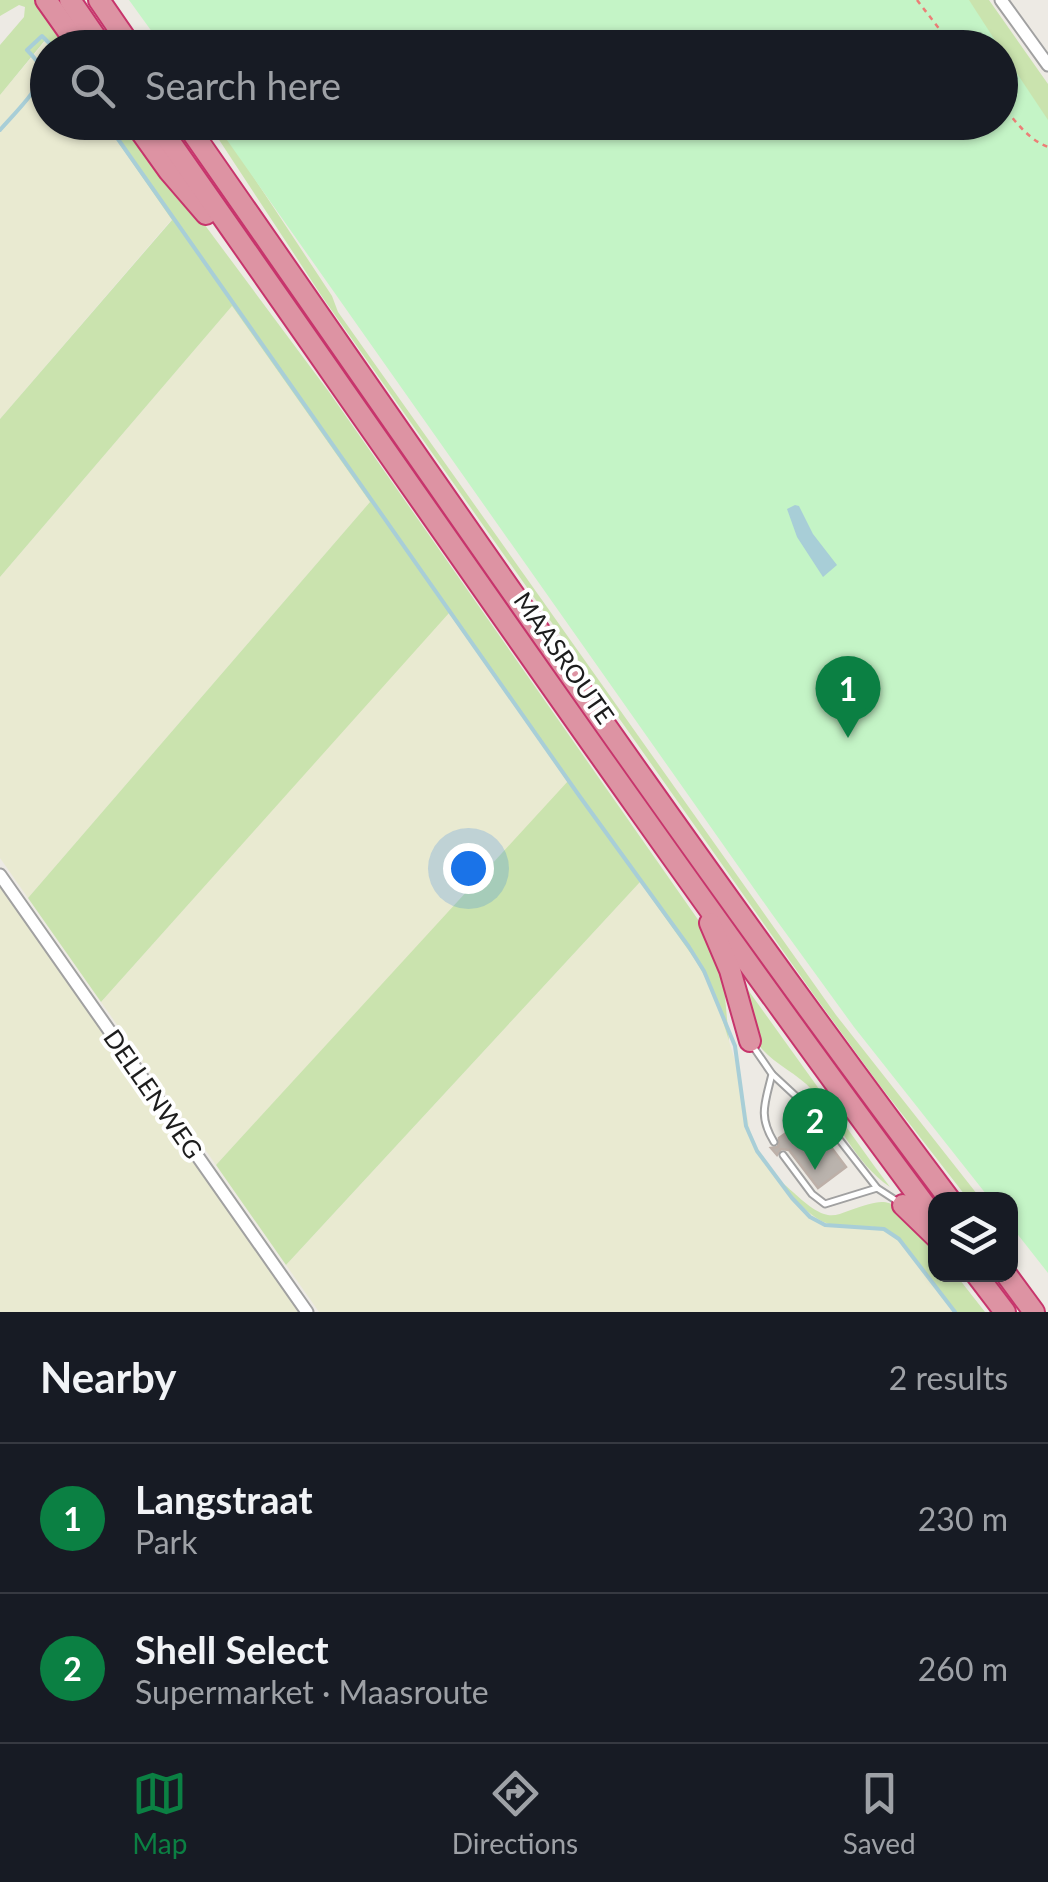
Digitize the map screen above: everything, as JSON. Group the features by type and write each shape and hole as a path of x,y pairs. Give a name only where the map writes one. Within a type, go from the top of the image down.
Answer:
{"highway":[{"path":"46,0 67,30"},
{"path":"70,0 91,30"},
{"path":"99,0 120,30"},
{"path":"147,140 286,307"},
{"name":"MAASROUTE","path":"169,140 690,881 928,1209"},
{"name":"MAASROUTE","path":"198,140 657,796 944,1192"},
{"path":"690,881 730,970 750,1041"},
{"path":"904,1206 928,1229"},
{"path":"981,1282 1004,1312"},
{"path":"1012,1282 1034,1312"}],"street":[{"path":"1001,0 1048,65"},
{"name":"DELLENWEG","path":"0,875 307,1312"}],"lane":[{"path":"750,1041 772,1074 814,1112"},
{"path":"772,1074 763,1117 774,1142"},
{"path":"825,1126 877,1188 904,1206"},
{"path":"783,1155 812,1194 826,1204 877,1188"}],"path":[{"path":"917,0 940,30"},
{"path":"1018,124 1039,144 1048,147"}],"green space":[{"path":"0,0 39,0 61,30 30,30 30,58 0,95 0,45 24,17 25,7 19,5 0,16"},
{"path":"129,0 969,0 988,30 151,30"},
{"path":"961,0 989,0 1010,30 982,30"},
{"path":"1018,41 1048,84 1048,122 1018,81"},
{"path":"30,59 30,140 117,140 172,219 0,419 0,95"},
{"path":"1018,75 1048,120 1048,1273 1018,1235 1018,1192 984,1192 854,1027 227,140 1018,140"},
{"path":"117,140 142,140 329,392 713,941 723,974 729,1041 714,993 640,882 286,1265 216,1165 569,780 449,613 101,1002 28,898 370,502 232,306 0,577 0,419 172,220"},
{"path":"219,140 229,140 332,296 338,312 836,1015 975,1192 963,1192 814,995 323,298"},
{"path":"232,306 370,502 28,898 0,858 0,577"},
{"path":"449,612 569,781 216,1165 101,1002"},
{"path":"0,882 173,1130 299,1312 0,1312"},
{"path":"640,882 714,993 738,1070 752,1140 780,1181 802,1206 838,1227 881,1229 900,1240 953,1312 319,1312 286,1265"},
{"path":"733,969 890,1187 857,1154 812,1090 758,1044"},
{"path":"780,1181 827,1215 879,1202 893,1204 928,1238 928,1277 900,1242 881,1229 832,1225 807,1211"},
{"path":"931,1282 961,1282 985,1312 953,1312"}],"water":[{"path":"795,505 837,565 823,577 797,537 787,509"}],"building":[{"path":"820,1113 825,1120 819,1131 846,1167 818,1188 789,1150 781,1149 777,1155 771,1148 778,1147 779,1138 809,1117 817,1119"}],"waterway":[{"path":"30,47 30,54"},
{"path":"0,130 30,94"},
{"path":"119,140 689,947 704,971 735,1046 746,1126 757,1151 810,1217 825,1225 884,1229 899,1239 955,1312"}],"place":[{"name":"Langstraat","path":"848,738"},
{"name":"Shell Select","path":"815,1170"}]}
